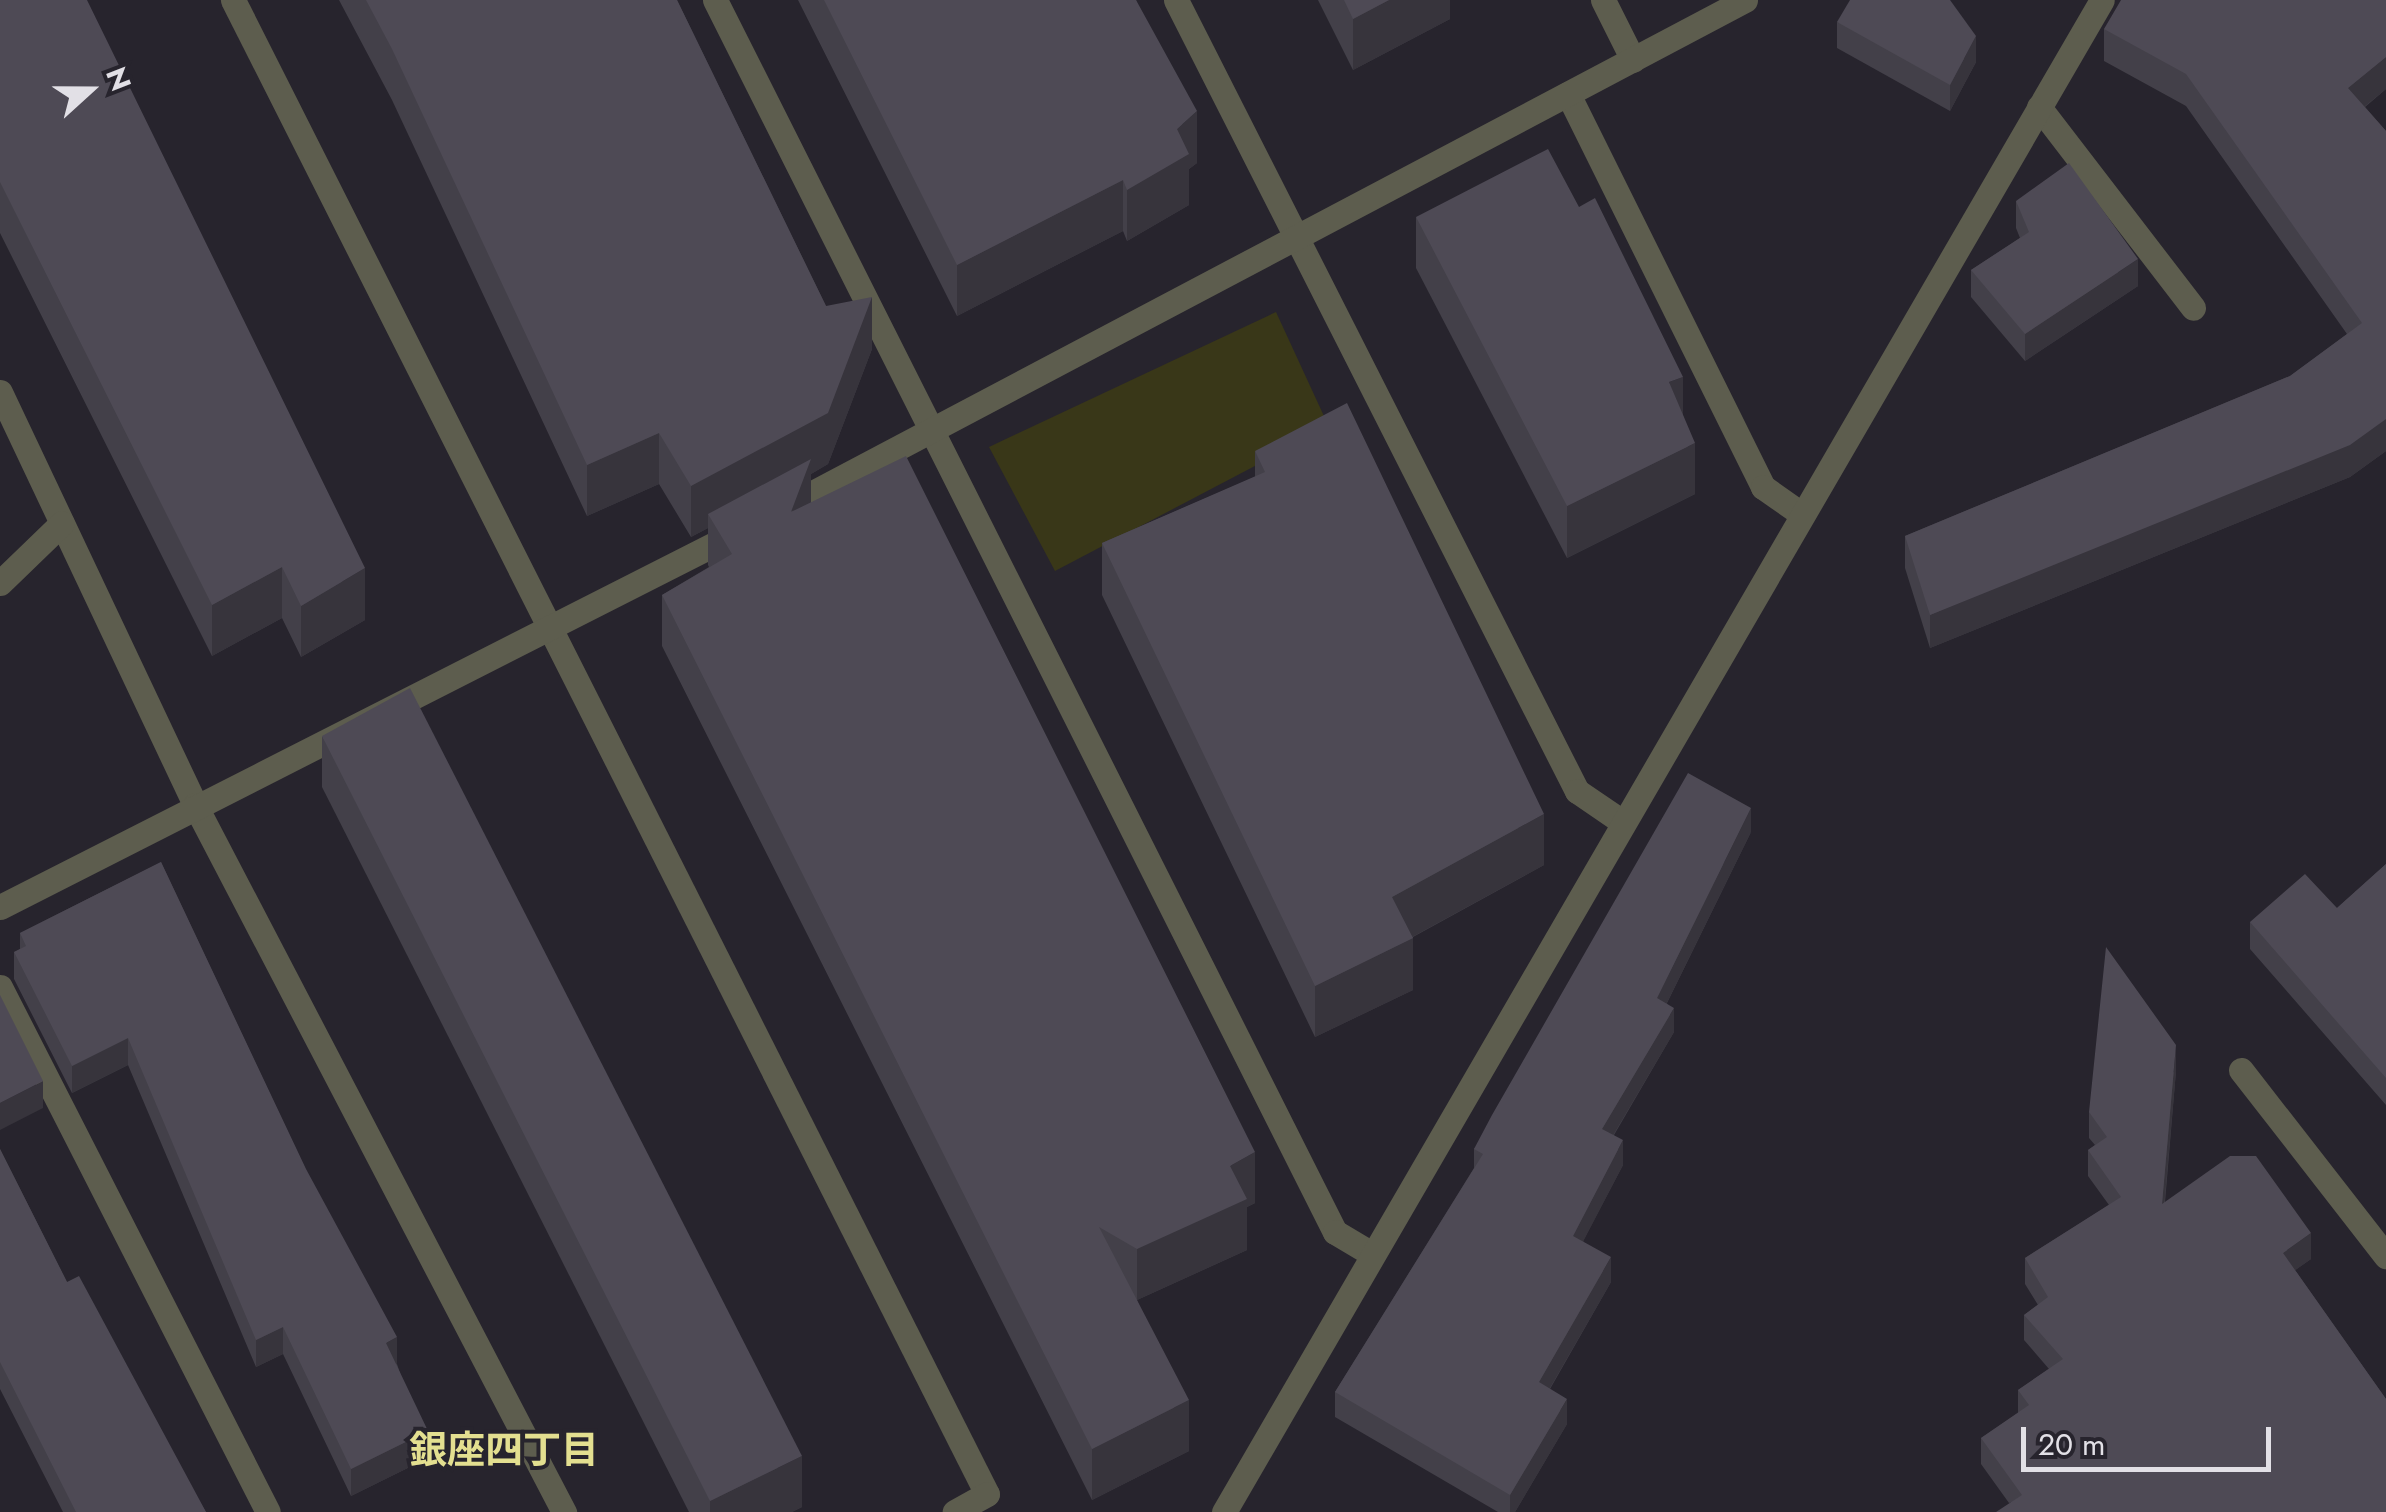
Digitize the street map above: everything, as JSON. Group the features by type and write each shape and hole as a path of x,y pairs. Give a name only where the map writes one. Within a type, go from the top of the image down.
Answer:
{"street":[{"path":"233,0 988,1494 954,1512"},
{"path":"715,0 1335,1232 1372,1254"},
{"path":"1176,0 1577,791 1621,821"},
{"path":"1603,0 1633,60"},
{"path":"0,906 553,628 1745,0"},
{"path":"1224,1512 1621,821 2102,0"},
{"path":"1568,94 1763,487 1800,513"},
{"path":"2038,107 2192,308"},
{"path":"0,392 195,805 564,1512"},
{"path":"0,582 62,523"},
{"path":"0,988 268,1512"},
{"path":"2241,1070 2386,1256"}],"shaded area":[{"path":"1276,312 1329,427 1055,571 989,447"}],"building":[{"path":"0,0 87,0 365,568 301,606 282,567 212,605 0,182"},
{"path":"366,0 677,0 826,306 872,297 828,413 691,486 659,433 587,465"},
{"path":"824,0 1136,0 1197,111 1177,129 1189,154 1127,190 1123,180 957,265"},
{"path":"1344,0 1389,0 1353,19"},
{"path":"1850,0 1950,0 1976,36 1950,85 1837,22"},
{"path":"2121,0 2386,0 2386,57 2348,88 2386,131 2386,419 2350,445 1930,615 1905,536 2290,376 2362,323 2186,74 2104,29"},
{"path":"1548,149 1579,207 1595,198 1683,377 1669,382 1695,443 1567,506 1416,217"},
{"path":"2069,163 2138,259 2025,334 1971,270 2029,232 2016,201"},
{"path":"1347,403 1544,814 1392,897 1413,938 1315,986 1102,543 1265,472 1255,451"},
{"path":"906,456 1255,1152 1230,1166 1247,1199 1137,1249 1099,1227 1189,1400 1092,1449 662,595 732,554 708,514 811,459 791,512"},
{"path":"410,688 802,1456 710,1501 322,736"},
{"path":"1688,773 1751,808 1657,998 1674,1008 1602,1129 1623,1140 1573,1236 1611,1257 1539,1382 1567,1399 1510,1495 1335,1392 1483,1154 1474,1149 1492,1115"},
{"path":"161,862 306,1169 397,1337 386,1343 428,1431 351,1469 283,1327 256,1340 128,1038 72,1066 14,952 26,946 20,933"},
{"path":"2386,864 2386,1078 2250,922 2305,874 2337,908"},
{"path":"2106,947 2176,1045 2162,1204 2230,1156 2256,1156 2311,1233 2283,1253 2386,1399 2386,1512 1996,1512 2022,1495 1981,1438 2029,1405 2018,1390 2063,1359 2024,1315 2048,1297 2025,1258 2121,1197 2088,1150 2107,1137 2089,1112"},
{"path":"0,995 43,1081 0,1103"},
{"path":"0,1149 67,1282 79,1276 206,1512 76,1512 0,1362"}],"district":[{"name":"銀座四丁目","path":"504,1450"}]}
